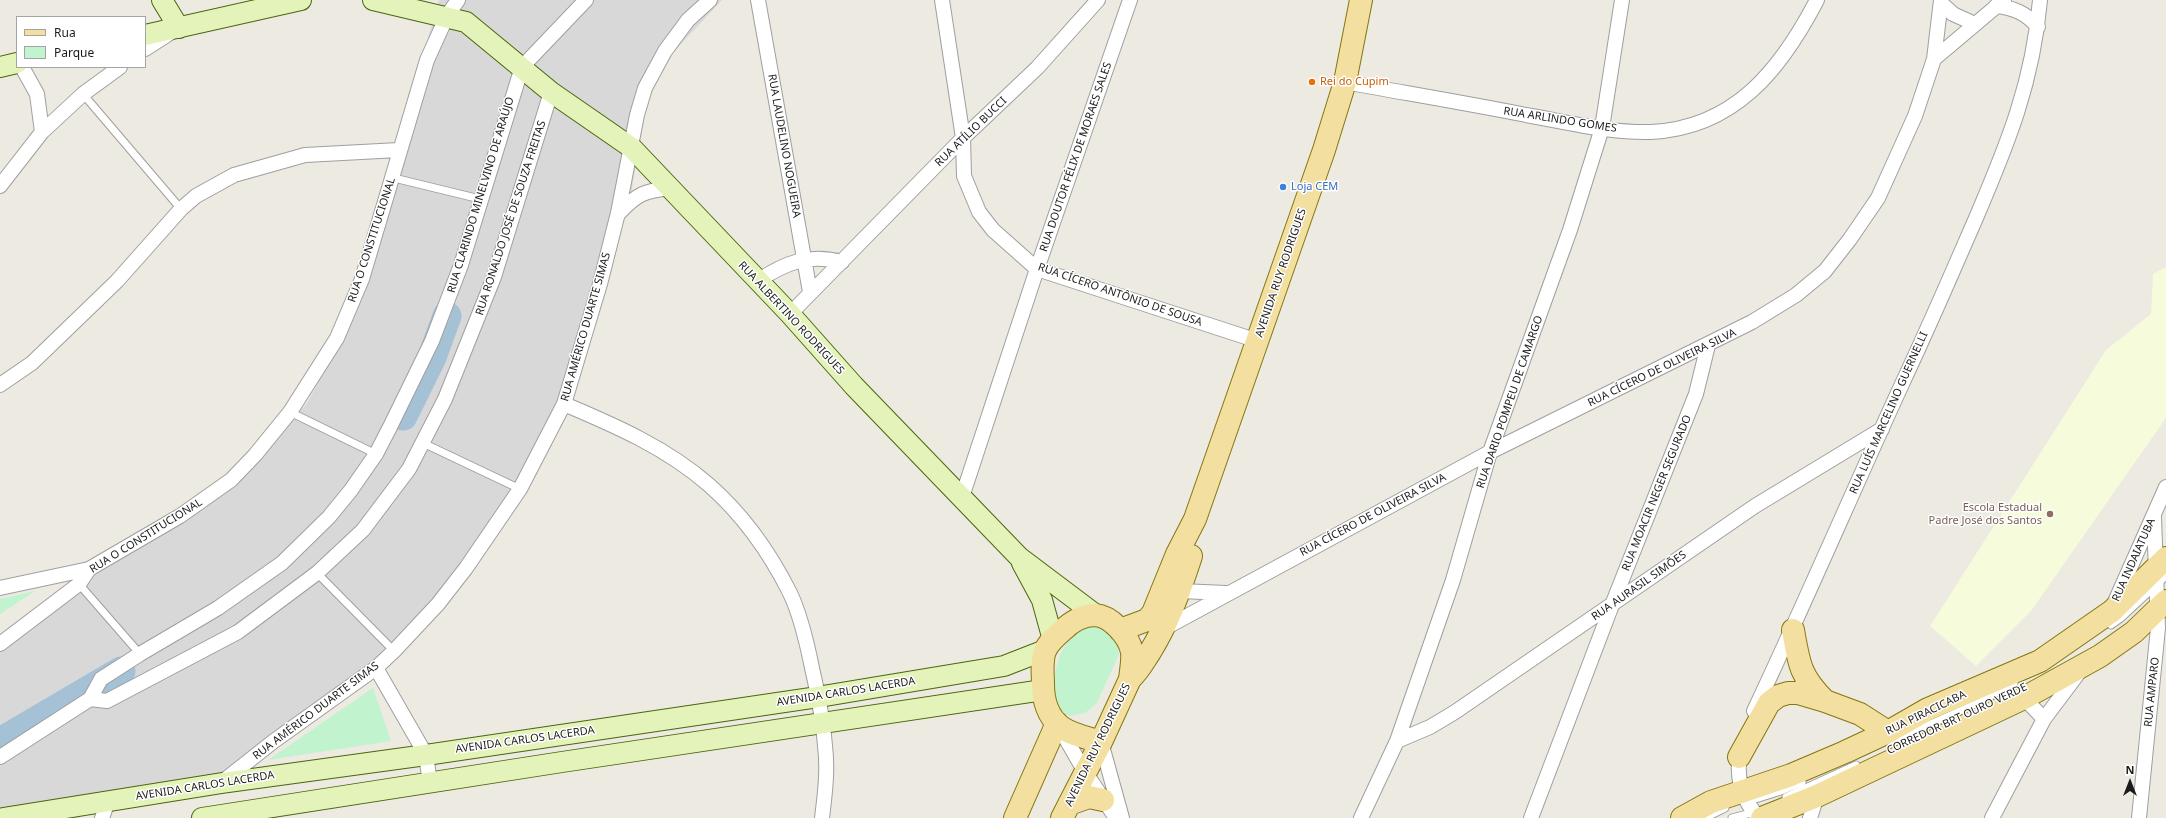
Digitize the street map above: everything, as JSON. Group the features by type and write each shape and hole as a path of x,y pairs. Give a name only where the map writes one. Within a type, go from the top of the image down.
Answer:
{"main road":[{"path":"162,0 179,28"},
{"path":"146,35 301,0"},
{"path":"373,0 457,8"},
{"name":"AVENIDA RUY RODRIGUES","path":"1120,630 1147,620 1153,613 1177,554 1195,519 1324,150 1345,82 1361,0"},
{"name":"RUA ALBERTINO RODRIGUES","path":"457,8 551,92 632,148 790,314 854,386 962,496 1019,558 1096,615"},
{"path":"0,67 16,63"},
{"name":"AVENIDA RUY RODRIGUES","path":"1065,811 1101,742 1130,679 1137,673 1165,628 1180,591 1191,556 1195,519"},
{"name":"RUA ALBERTINO RODRIGUES","path":"1019,558 1042,600 1049,645"},
{"name":"RUA PIRACICABA","path":"1750,808 1791,775 1889,742 1928,710 2040,661 2159,589"},
{"name":"RUA PIRACICABA","path":"1682,818 1711,802 1750,808 1817,796 2021,690 2079,663 2100,656 2134,632 2159,589"},
{"path":"1101,742 1071,733 1057,723 1046,705 1043,690 1043,661 1049,645 1078,619 1096,615 1110,621 1128,640 1132,652 1130,679"},
{"path":"1793,630 1800,669 1815,691 1825,701"},
{"name":"AVENIDA CARLOS LACERDA","path":"3,818 105,810 222,783 426,755 818,696 1004,666 1049,645"},
{"path":"202,818 1043,690"},
{"path":"1739,758 1763,711 1769,703 1778,696 1788,693 1798,693 1860,714 1889,742"},
{"path":"1015,818 1057,723"},
{"path":"1065,811 1089,797 1103,800"}],"street":[{"path":"522,67 586,0"},
{"name":"RUA AMÉRICO DUARTE SIMAS","path":"222,783 274,741 376,668 394,651 438,604 466,568 520,489 564,404 600,284 618,213 632,148 639,104 654,68 688,20 710,0"},
{"name":"RUA LAUDELINO NOGUEIRA","path":"758,0 810,292"},
{"name":"RUA CÍCERO ANTÔNIO DE SOUSA","path":"942,0 963,138 964,176 980,212 993,230 1037,269 1258,341"},
{"name":"RUA ATÍLIO BUCCI","path":"790,314 963,138 1037,68 1098,0"},
{"name":"RUA DOUTOR FÉLIX DE MORAES SALES","path":"962,496 1037,269 1130,0"},
{"name":"RUA DARIO POMPEU DE CAMARGO","path":"1361,818 1397,741 1453,580 1490,452 1570,230 1602,128 1622,0"},
{"name":"RUA ARLINDO GOMES","path":"1345,82 1602,128 1652,132 1698,124 1729,109 1754,91 1779,61 1804,24 1816,0"},
{"name":"RUA LUÍS MARCELINO GUERNELLI","path":"1750,808 1738,777 1739,758 1750,722 1793,630 1946,288 2002,156 2017,118 2032,66 2038,27 2040,0"},
{"path":"1941,1 1953,14 1975,24"},
{"name":"RUA CÍCERO DE OLIVEIRA SILVA","path":"1165,628 1226,593 1490,452 1752,322 1796,295 1826,271 1878,198 1915,116 1934,59 1941,1"},
{"path":"1934,59 2000,3 2020,11 2030,18 2038,27"},
{"name":"RUA O CONSTITUCIONAL","path":"0,644 79,584 89,569 180,516 231,480 255,455 290,412 337,338 362,279 394,178 399,150 428,60 457,8"},
{"path":"146,48 179,28"},
{"name":"RUA CLARINDO MINELVINO DE ARAÚJO","path":"90,699 101,679 218,608 282,563 329,517 351,490 376,454 432,341 461,265 480,199 522,67"},
{"path":"23,68 37,94 42,132"},
{"path":"0,186 42,132 83,94 119,68"},
{"name":"RUA RONALDO JOSÉ DE SOUZA FREITAS","path":"90,699 107,701 238,632 317,573 363,530 409,469 423,443 467,347 494,277 551,92"},
{"path":"0,385 32,363 117,281 181,210 196,196 234,176 305,155 399,150"},
{"name":"RUA AMÉRICO DUARTE SIMAS","path":"618,213 633,197 647,190 670,188"},
{"path":"758,281 779,267 804,260 827,258 842,262"},
{"name":"RUA MOACIR NEGER SEGURADO","path":"1531,818 1612,605 1696,394 1708,345"},
{"path":"564,404 622,429 672,458 708,484 740,517 768,554 790,594 806,640 818,696 826,746 826,775 822,818"},
{"name":"RUA AURASIL SIMÕES","path":"1397,741 1430,727 1455,712 1755,506 1882,429"},
{"name":"RUA INDAIATUBA","path":"2107,621 2118,593 2154,517 2166,487"},
{"name":"RUA AMPARO","path":"2139,818 2156,652 2159,589 2154,517"},
{"path":"0,588 89,569"},
{"path":"1180,591 1226,593"},
{"path":"1992,818 2044,720 2079,663"},
{"path":"376,668 426,755 430,783"},
{"path":"2021,690 2044,720"},
{"path":"0,757 90,699"},
{"path":"1057,723 1085,772 1116,818"},
{"path":"1101,742 1122,818"},
{"path":"1810,818 1817,796"}],"lane":[{"path":"83,94 181,210"},
{"path":"394,178 480,199"},
{"path":"290,412 376,454"},
{"path":"423,443 520,489"},
{"path":"317,573 394,651"},
{"path":"79,584 140,654"},
{"name":"CORREDOR BRT OURO VERDE","path":"2033,673 2053,662"},
{"name":"CORREDOR BRT OURO VERDE","path":"1889,742 2021,690"},
{"name":"CORREDOR BRT OURO VERDE","path":"1889,742 1980,702 2021,690"},
{"path":"1732,818 1782,791 1861,759 1779,800"},
{"path":"1705,818 1720,810 1750,808"}],"shaded area":[{"path":"439,0 722,0 666,60 645,103 632,188 565,408 447,592 384,664 205,790 83,810 80,818 0,818 0,643 141,536 253,465 307,403 341,341"},
{"name":"Escola Estadual Padre José dos Santos","path":"2166,267 2166,418 2031,611 1976,666 1930,626 2106,350 2151,314 2153,274"}],"green space":[{"path":"35,591 0,614 0,599"},
{"path":"1090,626 1103,626 1115,638 1119,654 1097,703 1085,713 1069,716 1054,706 1054,682 1056,670 1059,658 1070,639"},
{"path":"373,688 391,741 268,760"}],"waterway":[{"path":"403,416 432,357 447,316"},
{"path":"0,742 121,671"}],"place":[{"name":"Rei do Cupim","path":"1312,82"},
{"name":"Loja CEM","path":"1283,187"},
{"name":"Escola Estadual Padre José dos Santos","path":"2050,514"}]}
